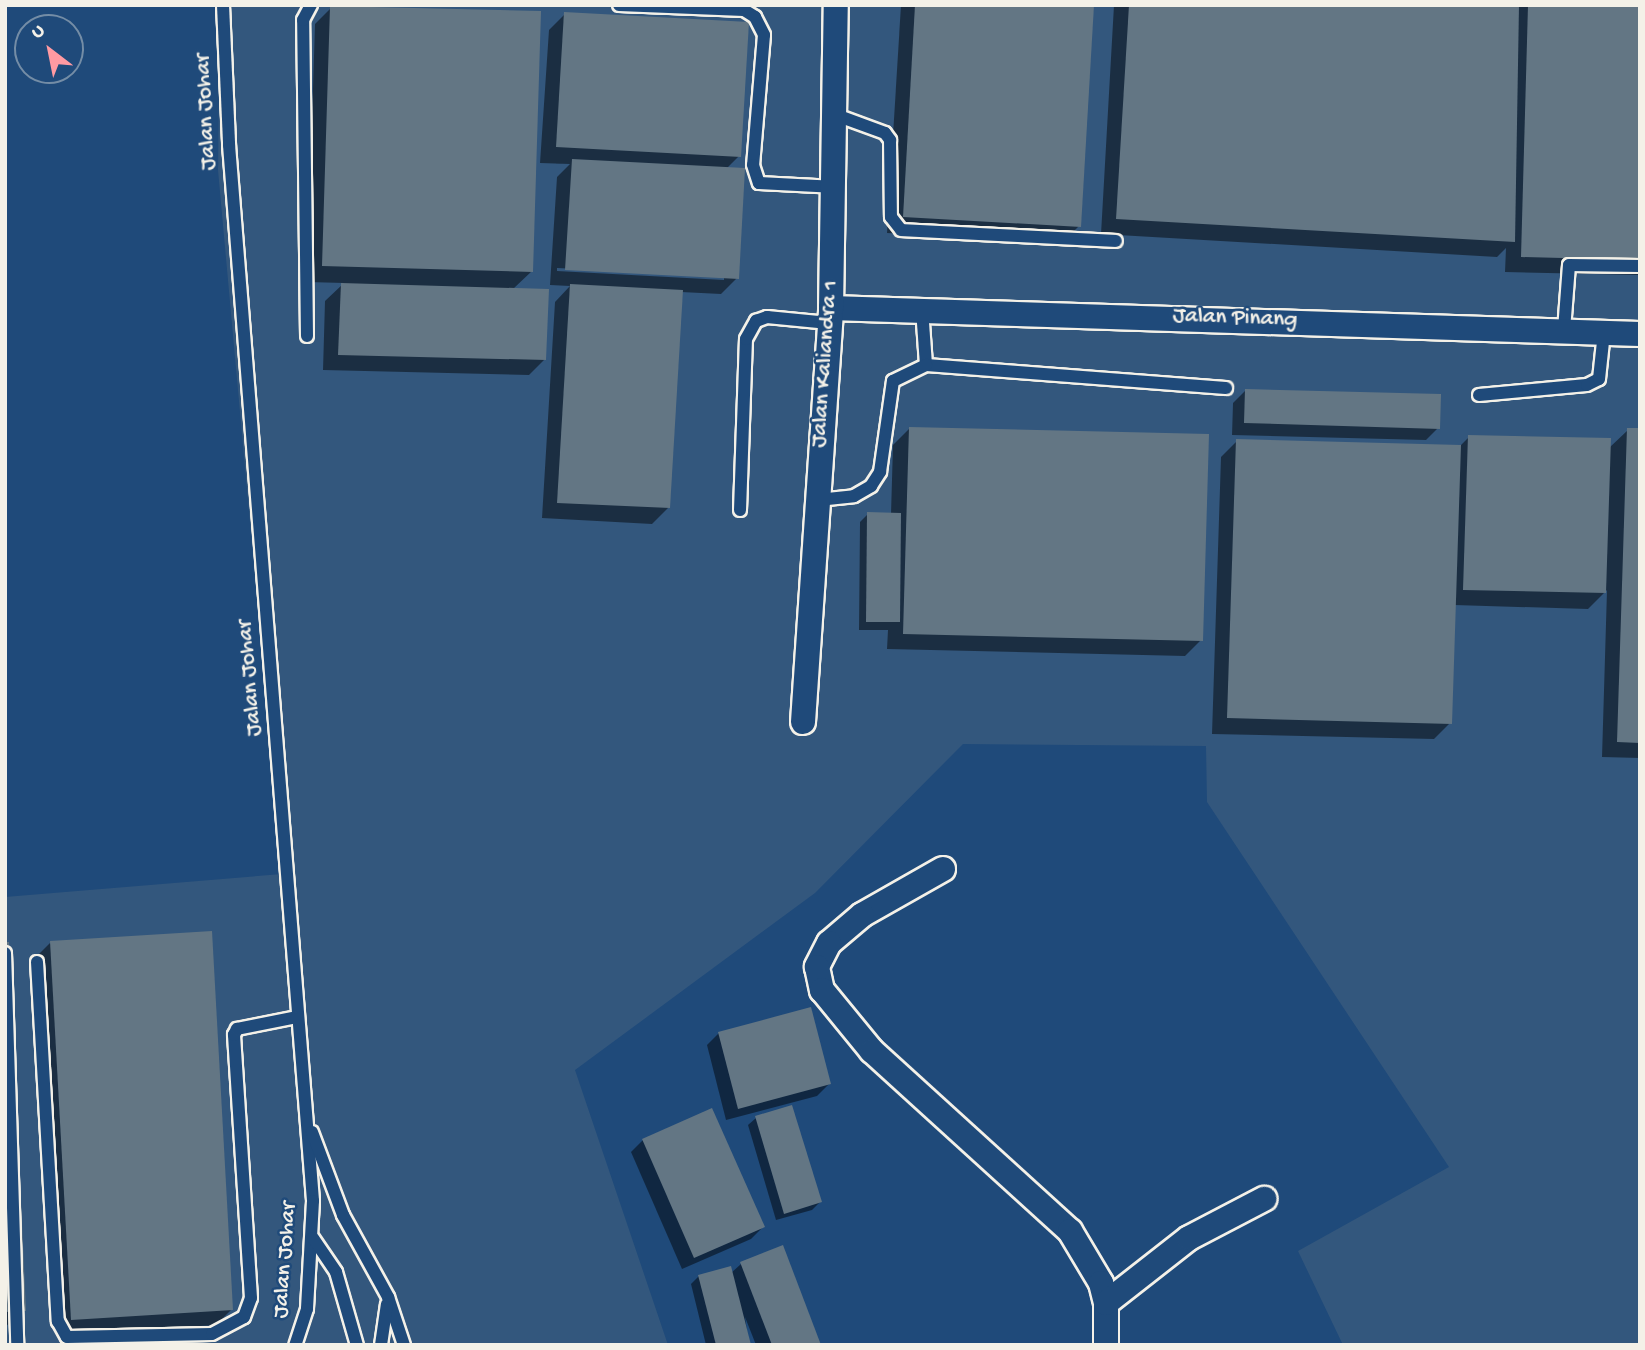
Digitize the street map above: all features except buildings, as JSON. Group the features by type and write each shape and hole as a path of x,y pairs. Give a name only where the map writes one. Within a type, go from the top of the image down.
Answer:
{"street":[{"name":"Jalan Kaliandra 1","path":"803,722 836,187 836,5"},
{"name":"Jalan Pinang","path":"830,316 922,309 1640,334"},
{"path":"943,869 862,915 829,943 817,967 822,990 872,1051 1070,1231 1096,1273 1106,1303 1106,1345"},
{"path":"1106,1303 1189,1238 1264,1199"}],"lane":[{"name":"Jalan Johar","path":"223,5 229,145 308,1122 313,1238 307,1310 295,1345"},
{"path":"307,336 303,20 310,5"},
{"path":"618,5 744,10 755,17 764,35 753,165 759,183 836,187"},
{"path":"836,115 885,134 890,139 891,216 901,230 1116,241"},
{"path":"1564,330 1569,265 1640,266"},
{"path":"922,309 926,365"},
{"path":"740,510 746,339 756,321 767,317 830,316"},
{"path":"1479,395 1587,385 1599,379 1604,332"},
{"path":"818,500 854,496 871,486 880,472 893,381 926,365 1226,388"},
{"path":"5,954 17,1345"},
{"path":"37,962 58,1321 67,1337 212,1334 244,1317 251,1298 234,1035 236,1029 298,1017"},
{"path":"308,1122 342,1215 388,1297 404,1345"},
{"path":"313,1238 336,1272 357,1345"},
{"path":"381,1345 388,1297"}],"shaded area":[{"path":"220,5 1640,5 1640,1345 1343,1345 1298,1251 1449,1167 1207,802 1206,746 963,744 815,893 575,1070 668,1345 5,1345 5,897 282,874 218,170"}]}
